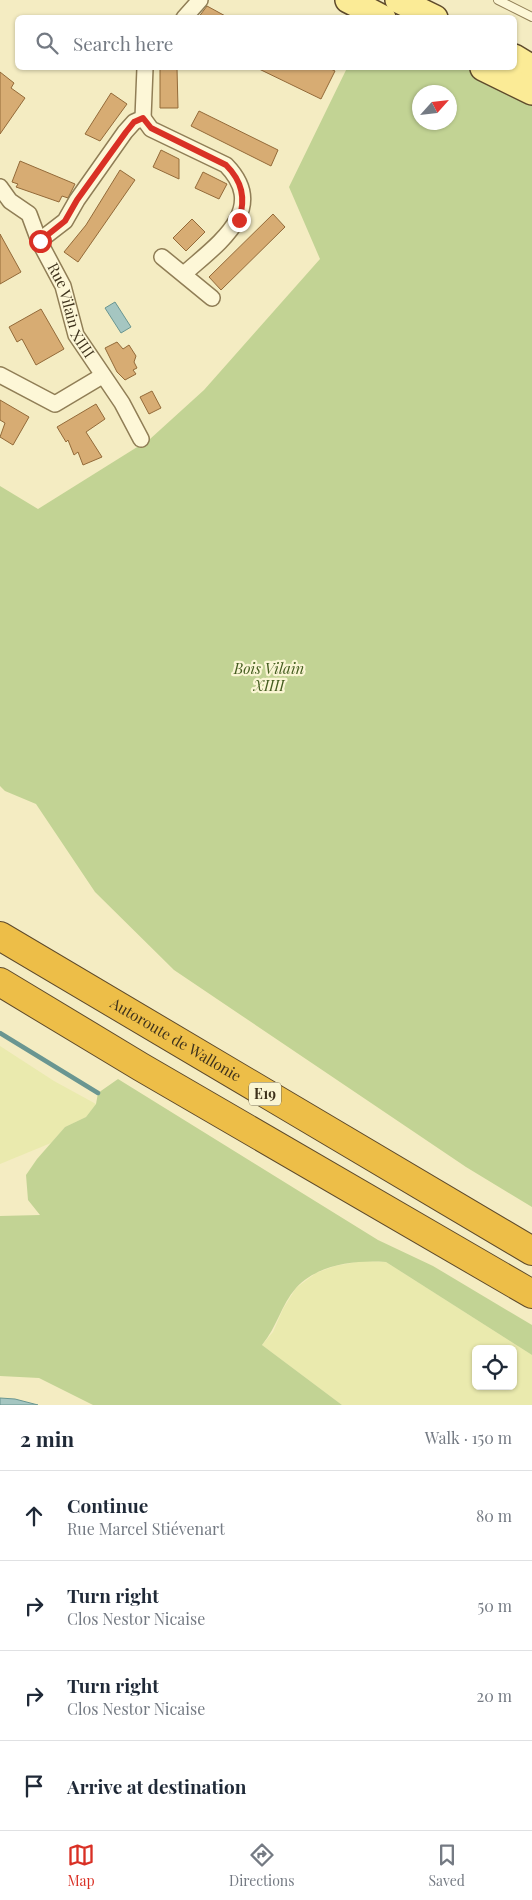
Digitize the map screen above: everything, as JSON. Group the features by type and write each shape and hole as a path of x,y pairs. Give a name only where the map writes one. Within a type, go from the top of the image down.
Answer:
{"highway":[{"name":"Autoroute de Wallonie","path":"0,936 532,1251"},
{"name":"E19","path":"0,982 141,1067 532,1294"},
{"path":"492,1270 532,1309"}],"main road":[{"path":"348,0 377,15"},
{"path":"398,0 429,15"}],"street":[{"path":"187,15 200,0"},
{"path":"145,70 143,118 151,128 226,165 234,173 240,186 243,207 239,220 184,274"},
{"path":"40,241 65,221 77,200 126,132 134,122 143,118"},
{"name":"Rue Vilain XIIII","path":"0,186 10,201 29,214 40,241 63,286 76,335 122,403 141,439"},
{"path":"162,257 212,298"},
{"path":"0,375 55,404 102,376"}],"lane":[{"path":"498,0 532,17"}],"green space":[{"name":"Bois Vilain XIIII","path":"346,70 470,70 532,100 532,1207 466,1167 174,970 95,892 36,804 5,791 0,786 0,486 38,509 150,439 204,390 320,259 289,187"},
{"path":"0,1046 54,1081 96,1104 86,1117 65,1127 51,1143 0,1164"},
{"path":"118,1079 378,1240 433,1266 532,1325 532,1355 386,1262 362,1262 338,1265 305,1280 291,1295 272,1331 262,1345 342,1405 93,1405 39,1378 0,1376 0,1216 40,1215 28,1200 26,1175 37,1159 65,1127 86,1117 96,1104 98,1093"},
{"path":"362,1261 386,1262 516,1345 472,1345 472,1390 517,1390 517,1345 532,1355 532,1405 342,1405 262,1345 273,1332 283,1309 296,1288 316,1273 335,1266"}],"water":[{"path":"115,302 131,327 121,333 105,308"},
{"path":"0,1398 15,1399 38,1405 0,1405"}],"building":[{"path":"207,6 224,15 200,15"},
{"path":"160,70 177,70 178,108 160,108"},
{"path":"261,70 333,70 335,71 321,99"},
{"path":"0,72 14,83 11,88 25,98 0,134"},
{"path":"111,93 127,104 100,141 85,134"},
{"path":"199,111 278,150 271,166 191,126"},
{"path":"161,150 179,159 179,179 153,167"},
{"path":"20,161 75,184 68,198 62,196 59,202 16,187 18,184 12,182"},
{"path":"120,170 135,180 78,262 64,252 86,225"},
{"path":"203,172 227,184 219,199 195,188"},
{"path":"273,214 285,227 221,290 209,277"},
{"path":"192,219 205,232 186,251 173,238"},
{"path":"0,234 21,272 0,284"},
{"path":"41,309 64,349 36,365 22,339 17,342 9,327"},
{"path":"117,342 123,349 129,345 136,356 134,362 137,368 133,370 136,374 125,380 117,372 105,348"},
{"path":"152,391 161,408 149,414 140,397"},
{"path":"0,400 29,417 13,445 0,437 5,423 0,420"},
{"path":"96,404 105,419 86,432 102,457 83,465 78,452 74,455 68,440 66,442 57,427"}],"waterway":[{"path":"0,1033 98,1093"}],"route":[{"path":"40,241 65,221 77,200 126,132 134,122 143,118 151,128 226,165 234,173 243,199 239,220"}]}
